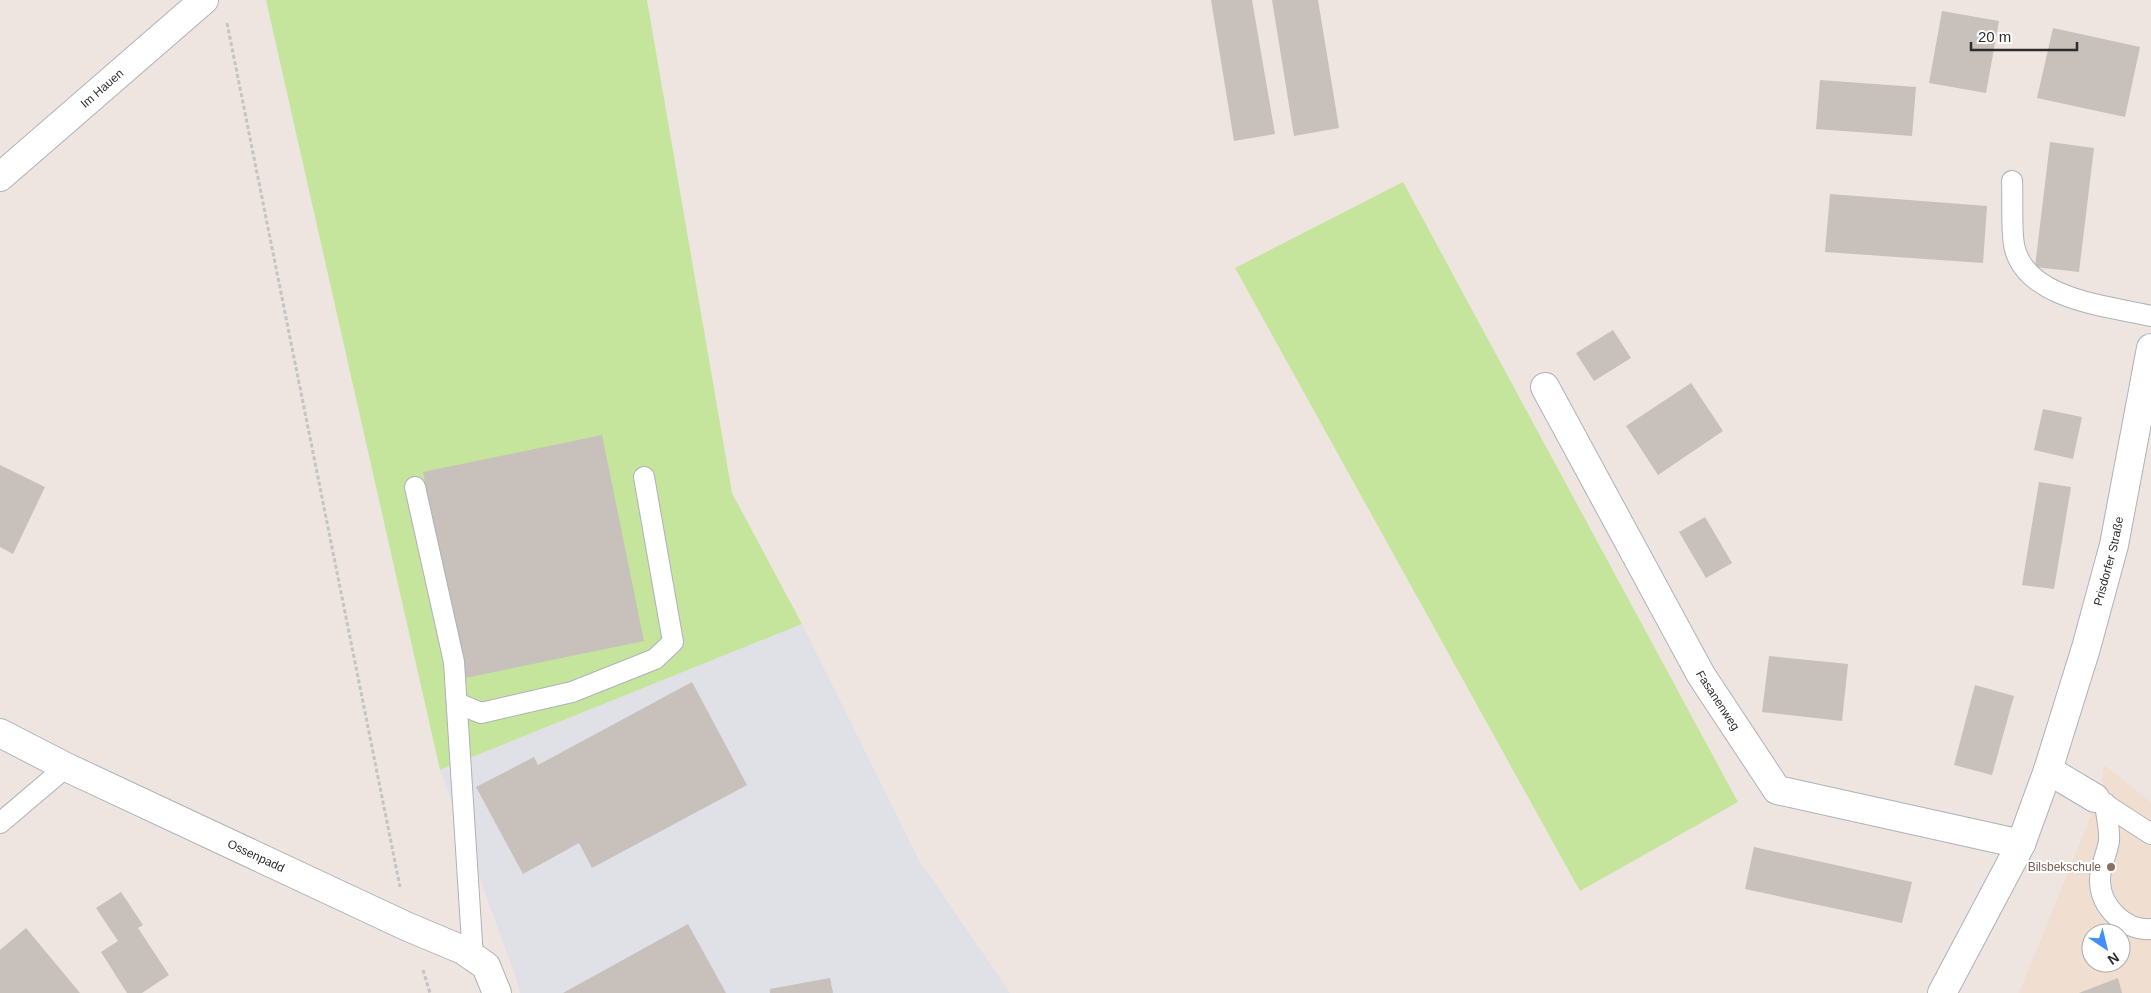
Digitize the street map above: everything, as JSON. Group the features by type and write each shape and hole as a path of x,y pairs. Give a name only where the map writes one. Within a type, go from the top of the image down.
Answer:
{"street":[{"name":"Im Hauen","path":"0,177 204,0"},
{"name":"Prisdorfer Straße","path":"1942,993 2021,844 2048,770 2086,648 2114,545 2145,410 2151,348"},
{"name":"Fasanenweg","path":"1545,387 1701,675 1777,790 2021,844"},
{"name":"Ossenpadd","path":"0,733 66,767 408,927 463,950 486,966 497,993"},
{"path":"2048,770 2100,800"}],"lane":[{"path":"2012,181 2014,246 2022,267 2040,285 2064,296 2151,316"},
{"path":"457,703 481,713 572,692 655,659 673,642 644,477"},
{"path":"416,487 454,662 473,958"},
{"path":"0,824 66,767"},
{"path":"2100,800 2151,834"},
{"path":"2100,800 2109,840 2100,882 2106,903 2118,918 2130,927 2142,930 2151,929"}],"path":[{"path":"226,20 408,927"}],"shaded area":[{"path":"802,624 919,860 1010,993 520,993 440,770"},
{"name":"Bilsbekschule","path":"2104,765 2151,802 2151,993 2019,993 2101,791"}],"green space":[{"path":"266,0 647,0 732,493 802,624 440,770"},
{"path":"1403,182 1738,802 1580,891 1235,268"}],"building":[{"path":"1211,0 1252,0 1275,134 1234,141"},
{"path":"1272,0 1318,0 1339,128 1294,136"},
{"path":"1942,11 1999,21 1986,93 1929,83"},
{"path":"2053,28 2140,47 2125,117 2037,98"},
{"path":"1820,80 1916,87 1912,136 1816,129"},
{"path":"2050,142 2094,148 2079,272 2035,267"},
{"path":"1830,194 1987,206 1983,263 1825,252"},
{"path":"1613,330 1631,358 1594,381 1576,353"},
{"path":"1691,383 1723,431 1658,475 1626,426"},
{"path":"2043,409 2082,417 2073,459 2034,450"},
{"path":"602,435 644,641 465,678 423,472"},
{"path":"0,465 45,487 13,554 0,547"},
{"path":"2039,482 2071,487 2054,589 2022,585"},
{"path":"1705,517 1732,563 1706,578 1679,532"},
{"path":"1769,656 1848,664 1842,721 1762,712"},
{"path":"692,682 747,785 592,868 579,843 523,874 476,787 534,757 538,765"},
{"path":"1975,685 2014,696 1992,775 1954,765"},
{"path":"1754,847 1912,882 1902,923 1745,889"},
{"path":"121,892 143,925 138,928 169,975 142,993 127,993 101,952 118,941 96,908"},
{"path":"688,924 726,993 563,993"},
{"path":"26,928 80,993 0,993 0,950"},
{"path":"830,978 833,993 770,993 770,989"},
{"path":"2118,978 2122,993 2079,993"}],"place":[{"name":"Bilsbekschule","path":"2111,867"}]}
